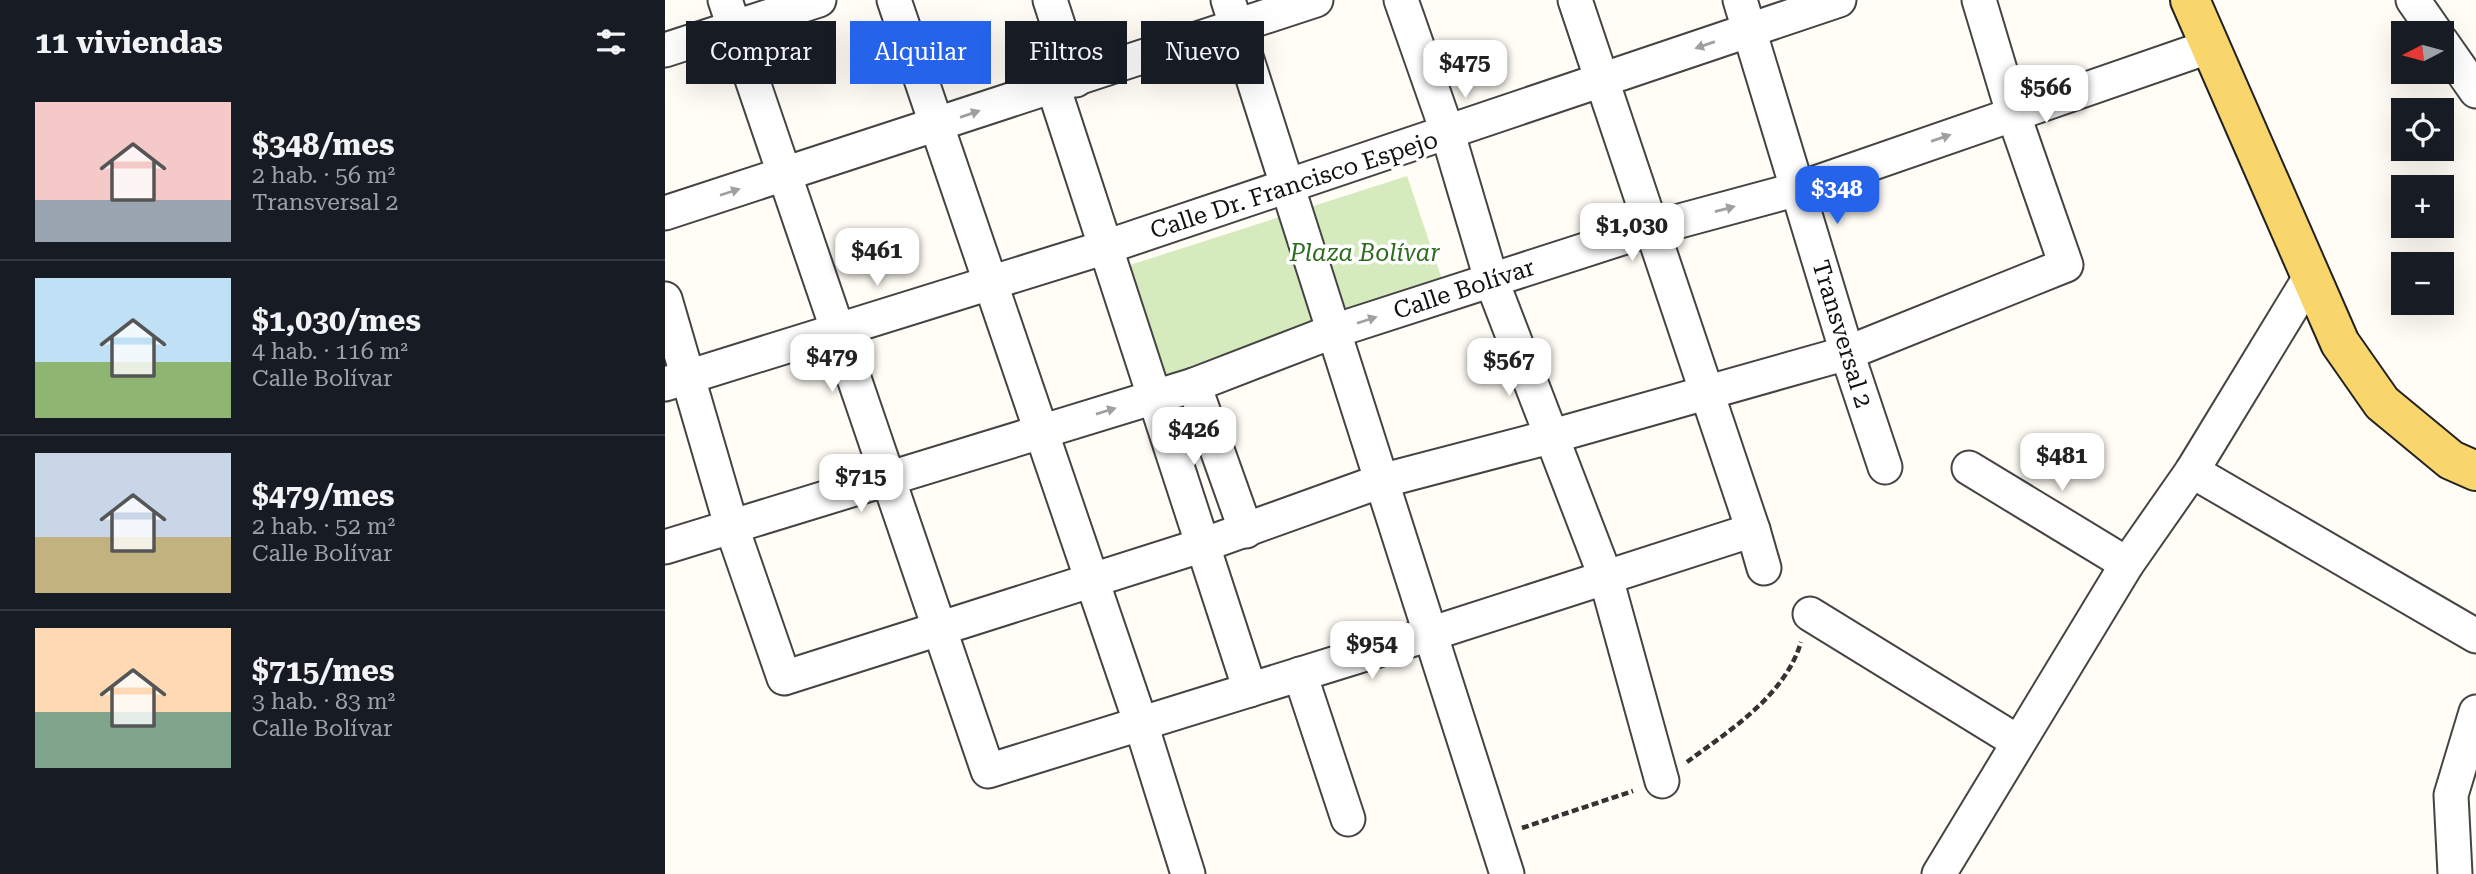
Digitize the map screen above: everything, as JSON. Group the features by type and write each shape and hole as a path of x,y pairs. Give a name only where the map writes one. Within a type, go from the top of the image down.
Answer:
{"main road":[{"path":"2190,0 2309,279 2340,343 2382,403 2451,460 2476,471"}],"street":[{"path":"665,50 730,15 819,0"},
{"path":"894,0 1141,724 1188,874"},
{"path":"1050,0 1054,21"},
{"path":"1127,57 1232,13 1316,0"},
{"path":"1401,0 1448,134 1491,279 1606,578 1662,781"},
{"path":"1576,0 1764,568"},
{"name":"Calle Dr. Francisco Espejo","path":"676,380 1106,247 1448,134 1601,81 1744,15 1839,0"},
{"path":"665,299 676,380 731,525 783,678 940,625 1203,545 1381,481 1553,436 1847,352 2066,265 2013,113 1979,0"},
{"path":"2413,0 2428,21"},
{"path":"1232,13 1507,874"},
{"path":"730,15 988,771 1430,635 1753,530"},
{"name":"Transversal 2","path":"1744,15 1885,467"},
{"name":"Calle Bolívar","path":"665,547 1194,384 1334,331 1491,279 1650,229 1798,189 2208,47"},
{"path":"2454,60 2476,91"},
{"path":"665,213 1062,84"},
{"path":"1065,84 1106,247 1250,690"},
{"path":"1939,874 2127,564 2192,471 2309,279"},
{"path":"1194,384 1245,531"},
{"path":"1969,468 2127,564"},
{"path":"2192,471 2476,636"},
{"path":"1810,614 2018,742"},
{"path":"1300,674 1348,818"},
{"path":"2455,874 2451,795 2476,712"}],"green space":[{"name":"Plaza Bolívar","path":"1407,176 1446,291 1162,377 1127,266"}]}
